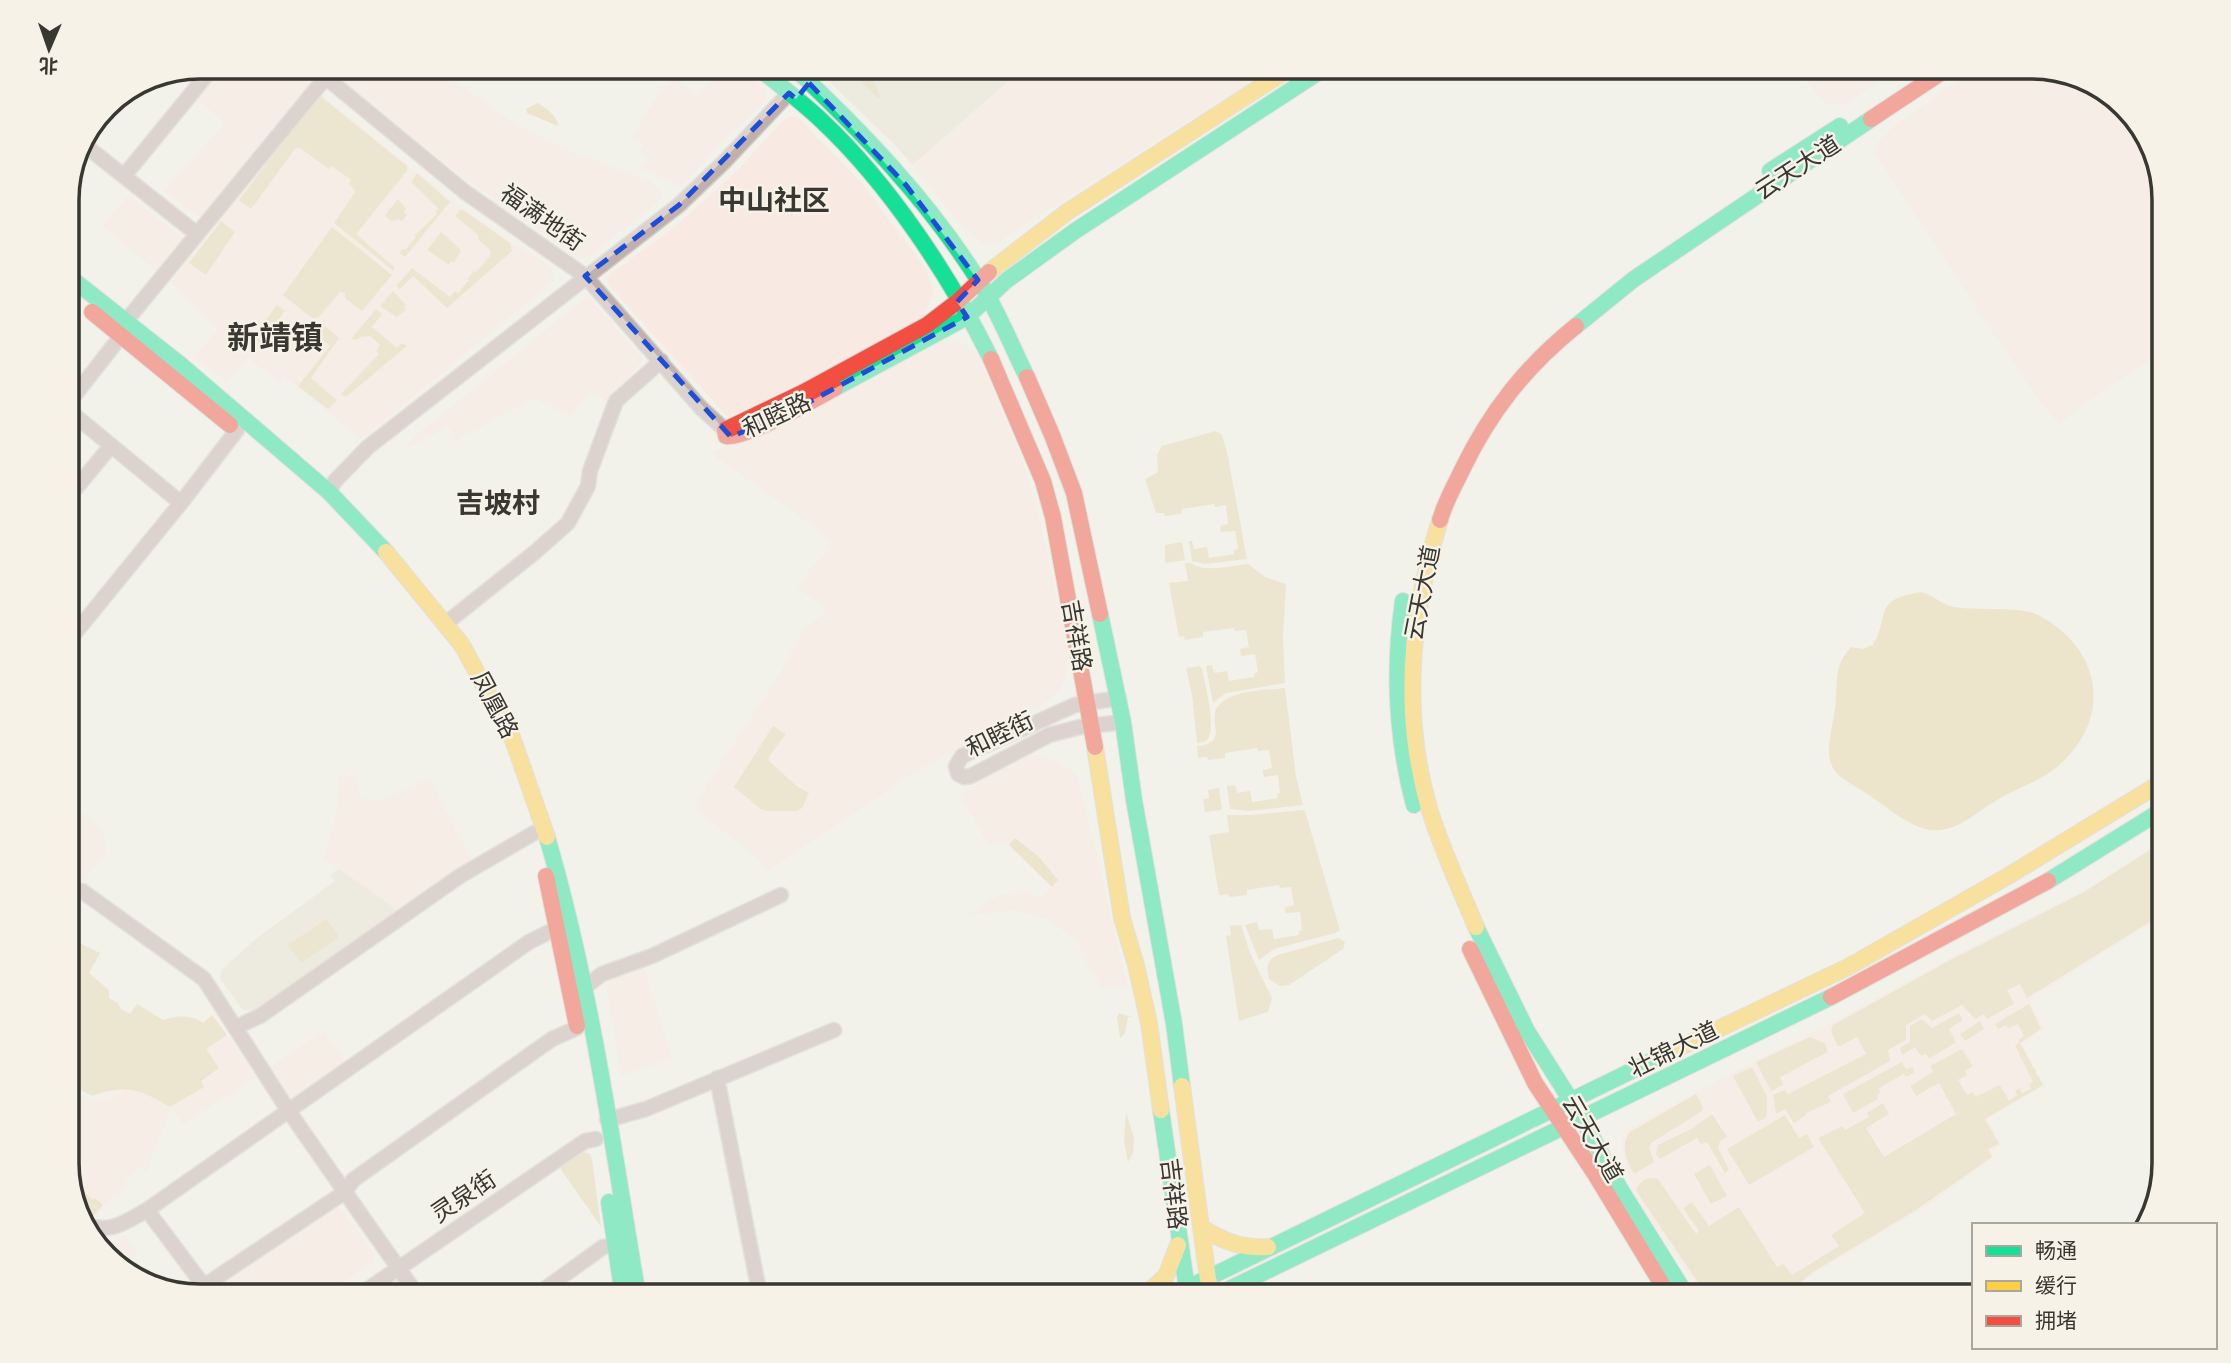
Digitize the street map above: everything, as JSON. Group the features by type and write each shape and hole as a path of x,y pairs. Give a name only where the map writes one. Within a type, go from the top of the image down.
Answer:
{"main road":[{"name":"吉祥路","path":"773,79 831,130 889,196 939,268 983,343 1005,388 1043,481 1064,575 1087,701 1122,918 1149,1023 1179,1238 1181,1284"},
{"name":"吉祥路","path":"805,79 870,144 978,280 1031,386 1059,449 1074,493 1119,698 1174,1024 1210,1284"},
{"name":"和睦路","path":"1273,79 1067,212 978,280 957,302 927,325 804,392 725,430 726,436 749,432 800,407 967,317 987,296 1075,231 1308,79"},
{"name":"云天大道","path":"1411,568 1424,522 1441,481 1468,429 1493,393 1533,347 1600,289 1906,79"},
{"name":"云天大道","path":"1680,1284 1527,1031 1481,940 1442,845 1423,787 1412,709 1413,641 1425,568 1439,519 1467,456 1487,422 1521,377 1564,335 1634,279 1932,79"},
{"path":"792,96 809,83"},
{"name":"凤凰路","path":"79,286 237,430 282,463 369,545 463,671 480,698 514,772 534,833 557,928 582,1063"},
{"name":"凤凰路","path":"79,298 124,329 329,492 381,546 462,645 512,737 538,806 567,905 585,987 636,1284"},
{"name":"云天大道","path":"1406,587 1397,650 1397,702 1402,757 1411,795 1442,882 1477,966 1535,1083 1595,1174 1661,1284"},
{"name":"壮锦大道","path":"1199,1284 1552,1109 1848,967 2008,876 2152,788"},
{"name":"壮锦大道","path":"1241,1284 1854,986 2033,890 2152,816"},
{"path":"1107,827 1139,822"},
{"path":"590,1106 621,1284"},
{"path":"1202,1228 1223,1241 1243,1248 1275,1246"},
{"path":"1158,1284 1166,1276 1177,1251 1179,1238"},
{"path":"1267,1284 1288,1261"}],"street":[{"path":"124,176 204,79"},
{"path":"79,391 197,234 324,79"},
{"name":"福满地街","path":"338,79 465,192 585,276 701,408 725,430"},
{"path":"329,492 335,481 368,447 679,205 792,96"},
{"path":"90,149 197,234"},
{"path":"444,624 534,554 568,523 588,486 590,471 616,401 661,361"},
{"path":"79,418 110,447 181,503"},
{"path":"79,628 237,430"},
{"path":"79,484 110,447"},
{"name":"和睦街","path":"1119,698 1087,701 1045,717 962,756 956,766 958,774 971,776 1049,735 1080,727 1123,722"},
{"path":"236,1027 260,1016 460,876 534,833"},
{"path":"82,891 204,979 288,1110 408,1284"},
{"path":"585,987 602,974 652,956 781,895"},
{"path":"98,1229 116,1227 176,1192 288,1110 529,942 557,928"},
{"path":"214,1284 345,1192 353,1180 552,1039 577,1028"},
{"path":"607,1120 646,1109 834,1030"},
{"path":"716,1078 757,1284"},
{"name":"灵泉街","path":"377,1284 585,1141 596,1139"},
{"path":"147,1210 197,1284"},
{"path":"553,1284 603,1247 614,1245"}],"highlighted area":[{"path":"809,83 906,185 978,280 957,302 967,317 800,407 731,437 585,276 679,205 789,93 796,99"}],"shaded area":[{"path":"211,79 305,79 310,84 202,218 164,191 225,123 195,97"},
{"path":"452,79 514,123 575,153 649,181 659,189 662,198 588,258 578,258 470,182 342,81"},
{"path":"674,79 697,96 713,79 752,79 766,94 763,104 714,150 681,187 641,168 648,156 640,151 644,143 632,137 660,91"},
{"path":"826,79 1011,79 912,165"},
{"path":"858,79 873,79 879,99"},
{"path":"1011,79 1255,79 991,245 982,243 962,225 912,165"},
{"path":"1806,79 1882,79 1845,104 1827,103"},
{"path":"1961,79 2032,79 2063,83 2092,95 2117,114 2136,139 2150,176 2152,359 2059,424 2040,401 1982,316 1875,153 1877,143 1893,127"},
{"path":"319,94 449,198 511,243 548,265 554,274 554,280 361,439 285,377 280,382 248,358 227,382 193,357 219,329 170,283"},
{"path":"319,95 407,166 407,171 356,234 394,267 394,271 334,223 356,191 349,184 351,180 332,166 329,169 300,148 295,149 251,209 239,200"},
{"path":"538,103 554,116 558,126 527,113 526,109"},
{"path":"798,117 864,186 925,267 933,290 931,300 919,321 814,382 728,417 607,280 677,225 735,173 785,119"},
{"path":"417,173 450,202 405,257 399,253 402,249 405,250 415,235 437,214 438,208 411,182"},
{"path":"128,196 185,240 160,273 102,226"},
{"path":"398,199 407,215 402,221 391,221 385,215"},
{"path":"460,210 510,243 512,251 447,308 413,276 400,289 396,286 412,268 450,297 455,291 458,293 474,271 490,256 491,251 478,239 479,236 455,216"},
{"path":"221,221 235,232 206,275 189,263"},
{"path":"332,227 392,275 362,311 345,298 345,293 340,292 318,318 312,318 283,295"},
{"path":"441,232 461,250 454,263 451,261 449,265 427,250"},
{"path":"393,291 406,305 406,310 397,317 380,306"},
{"path":"586,298 591,299 643,360 607,401 591,392 571,416 534,398 455,441 449,426 402,451 419,433"},
{"path":"277,305 285,311 273,327 265,321"},
{"path":"376,309 382,314 372,327 397,348 402,343 407,346 346,397 341,394 379,354 376,351 380,345 370,336 351,339"},
{"path":"325,326 339,338 311,378 337,400 328,409 298,386 330,346 317,335"},
{"path":"255,333 263,339 252,354 244,348"},
{"path":"951,340 962,343 977,353 1021,457 1040,520 1068,655 1065,678 1059,691 1034,711 902,778 897,785 767,871 758,858 698,811 696,806 780,674 804,628 826,613 824,607 797,590 830,545 829,540 819,530 711,453 796,416 942,342"},
{"path":"1216,431 1222,435 1227,452 1247,559 1205,564 1192,561 1189,541 1192,541 1194,549 1207,547 1209,558 1234,554 1234,550 1238,549 1235,531 1221,532 1220,526 1228,524 1226,505 1182,509 1181,514 1165,516 1164,513 1156,513 1145,479 1158,472 1157,455 1162,446"},
{"path":"1182,542 1185,560 1165,563 1165,545"},
{"path":"1185,563 1203,568 1248,564 1265,577 1286,584 1283,638 1285,683 1226,693 1213,703 1206,666 1212,665 1214,673 1227,671 1229,681 1254,677 1258,672 1255,654 1241,656 1240,649 1249,647 1246,630 1235,631 1234,628 1203,632 1203,637 1185,640 1184,636 1179,637 1169,583 1188,581"},
{"path":"1921,592 1954,607 2021,611 2038,615 2060,629 2076,646 2087,665 2093,685 2093,707 2087,728 2075,748 2057,767 1997,800 1966,821 1940,830 1921,828 1913,824 1841,777 1832,766 1829,750 1837,675 1842,659 1851,647 1862,649 1873,645 1889,604 1905,595"},
{"path":"1200,666 1208,696 1211,727 1206,741 1197,743 1186,668"},
{"path":"1285,688 1296,776 1303,805 1249,811 1230,809 1227,786 1235,785 1237,793 1250,791 1252,802 1278,798 1278,775 1264,777 1263,770 1272,768 1269,750 1258,751 1257,748 1225,753 1225,758 1208,760 1207,757 1198,758 1197,746 1213,740 1216,710 1226,699 1251,692"},
{"path":"773,726 786,734 768,758 770,762 798,787 809,793 802,808 797,811 762,810 734,787"},
{"path":"1027,755 1045,757 1057,762 1074,772 1079,782 1127,986 1102,989 1077,940 1046,918 1016,910 967,915 1001,894 1008,896 1024,890 1041,899 1058,880 1014,838 1009,845 1000,842 988,844 960,796 1017,758"},
{"path":"354,774 361,799 380,801 430,779 472,862 395,914 396,909 324,859 338,807 339,778"},
{"path":"1219,788 1222,810 1205,812 1203,800 1209,798 1208,790"},
{"path":"1305,811 1340,930 1274,949 1259,960 1245,925 1257,922 1259,930 1272,929 1274,939 1299,935 1302,930 1300,912 1286,913 1285,907 1294,905 1291,887 1280,888 1279,885 1247,890 1247,895 1219,895 1209,835 1229,832 1227,815"},
{"path":"79,812 102,831 106,850 79,888"},
{"path":"1015,838 1039,857 1058,880 1052,887 1009,845"},
{"path":"2152,848 2152,923 2029,1000 2044,1029 2023,1044 2044,1086 1987,1119 2002,1145 1991,1151 1994,1157 1930,1204 1800,1284 1695,1284 1633,1193 1622,1147 1623,1139 1630,1128 1952,957 2083,891"},
{"path":"2152,849 2152,920 2027,998 2020,984 2007,990 2014,1004 1987,1019 1984,1014 1975,1019 1962,1005 1932,1021 1925,1014 1906,1025 1906,1040 1888,1050 1890,1061 1828,1096 1831,1102 1806,1113 1794,1123 1785,1109 1776,1114 1773,1095 1785,1090 1788,1094 1866,1054 1857,1037 1838,1047 1831,1031 1833,1025 1952,959 2084,892"},
{"path":"339,869 396,909 395,914 255,1011 243,1010 220,979 221,970 257,938 335,881 330,875"},
{"path":"326,919 338,934 338,938 301,963 288,945"},
{"path":"1241,925 1250,953 1272,998 1268,1012 1239,1021 1226,936 1231,935 1230,926"},
{"path":"1338,938 1345,942 1343,949 1289,985 1280,986 1269,979 1267,967 1271,959"},
{"path":"79,943 100,953 89,973 109,990 109,998 118,1003 121,1009 130,1014 137,1004 163,1020 184,1017 203,1023 212,1015 227,1035 206,1049 219,1068 201,1081 204,1087 170,1107 132,1090 114,1090 92,1096 81,1090 79,1092"},
{"path":"644,970 672,1058 621,1076 608,984 612,979"},
{"path":"2029,1004 2041,1029 2020,1043 2043,1085 1985,1119 1999,1144 1988,1149 1992,1157 1916,1210 1813,1272 1798,1284 1699,1284 1636,1189 1648,1178 1658,1179 1696,1234 1699,1231 1683,1208 1692,1202 1709,1226 1739,1207 1777,1267 1784,1264 1792,1275 1839,1246 1831,1235 1865,1213 1818,1138 1842,1126 1845,1130 1869,1117 1867,1113 1883,1103 1889,1114 1866,1128 1884,1157 1956,1114 1939,1083 1916,1096 1910,1086 1933,1072 1930,1066 1962,1049 1973,1066 1965,1071 1967,1075 1958,1080 1967,1095 1973,1092 1976,1097 2000,1085 2009,1101 2017,1095 2015,1091 2019,1088 2022,1093 2031,1089 2029,1084 2033,1082 2015,1045 2024,1036 2018,1024 1998,1029 1995,1024"},
{"path":"1119,1013 1132,1017 1128,1017 1125,1033 1120,1038 1117,1017"},
{"path":"1959,1013 1963,1020 1949,1029 1956,1042 1929,1059 1926,1054 1921,1056 1915,1047 1902,1055 1900,1048 1910,1042 1910,1026 1922,1019 1932,1028"},
{"path":"1980,1021 1984,1029 1965,1041 1960,1034"},
{"path":"324,1032 345,1060 294,1098 286,1096 267,1070"},
{"path":"227,1035 256,1077 184,1124 171,1108 146,1172 140,1165 124,1182 127,1184 119,1195 115,1194 92,1218 85,1202 79,1172 79,1096 93,1101 104,1100 120,1095 124,1089 135,1090 155,1098 200,1082 205,1049"},
{"path":"1810,1037 1825,1043 1828,1052 1780,1077 1783,1085 1771,1091 1756,1062"},
{"path":"1902,1062 1906,1069 1912,1067 1915,1072 1906,1077 1904,1074 1879,1088 1878,1099 1853,1113 1843,1094"},
{"path":"1752,1067 1767,1097 1767,1116 1758,1122 1733,1076"},
{"path":"1696,1094 1703,1107 1702,1111 1651,1143 1649,1147 1654,1162 1634,1174 1625,1153 1625,1142 1630,1132"},
{"path":"1126,1112 1134,1138 1133,1153 1128,1162 1124,1141"},
{"path":"1712,1114 1727,1137 1720,1141 1718,1148 1729,1170 1725,1173 1707,1142 1701,1144 1697,1138 1660,1159 1656,1154 1658,1145 1693,1128"},
{"path":"1785,1115 1799,1138 1807,1134 1814,1147 1749,1185 1727,1149"},
{"path":"581,1151 590,1154 592,1159 601,1227 560,1168"},
{"path":"1710,1165 1727,1196 1711,1204 1694,1174"},
{"path":"82,1190 103,1205 92,1217 85,1202"},
{"path":"337,1208 374,1253 373,1262 340,1284 226,1283"},
{"path":"125,1236 137,1254 128,1261 112,1246"}],"traffic: fast":[{"path":"772,79 847,146 894,202 957,296 991,359"},
{"path":"806,79 868,141 938,222 986,292 1027,377"},
{"path":"835,388 967,317 1007,280 1075,231 1308,79"},
{"path":"1576,326 1634,279 1871,119"},
{"path":"1770,171 1840,126"},
{"path":"79,284 181,365 329,492 386,552"},
{"path":"1403,601 1398,653 1398,704 1403,754 1414,805"},
{"path":"1100,614 1123,722 1182,1086"},
{"path":"2048,881 2152,816"},
{"path":"547,837 588,1008 636,1284"},
{"path":"1476,927 1527,1031 1582,1118 1619,1187 1680,1284"},
{"path":"1240,1284 1831,997"},
{"path":"1196,1284 1660,1057"},
{"path":"1161,1110 1186,1284"},
{"path":"609,1202 621,1284"}],"traffic: slow":[{"path":"989,272 1067,212 1273,79"},
{"path":"1440,520 1416,627 1413,663 1415,736 1429,808 1476,927"},
{"path":"386,552 462,645 512,737 547,837"},
{"path":"1095,747 1122,918 1149,1023 1161,1110"},
{"path":"1660,1057 1848,967 2008,876 2152,788"},
{"path":"1182,1086 1209,1284"},
{"path":"1202,1228 1234,1243 1250,1247 1268,1247"},
{"path":"1157,1284 1166,1276 1178,1245"}],"traffic: jam":[{"path":"1871,119 1931,79"},
{"path":"835,388 764,425 726,436 725,430 804,392 927,325 989,272"},
{"path":"92,312 230,425"},
{"path":"1440,520 1473,449 1497,410 1525,374 1576,326"},
{"path":"991,359 1043,481 1053,517 1095,747"},
{"path":"1027,377 1074,493 1100,614"},
{"path":"546,876 577,1026"},
{"path":"1831,997 2048,881"},
{"path":"1470,949 1535,1083 1595,1174 1662,1284"}],"district":[{"name":"中山社区","path":"774,201"},
{"name":"新靖镇","path":"275,339"},
{"name":"吉坡村","path":"498,504"}]}
